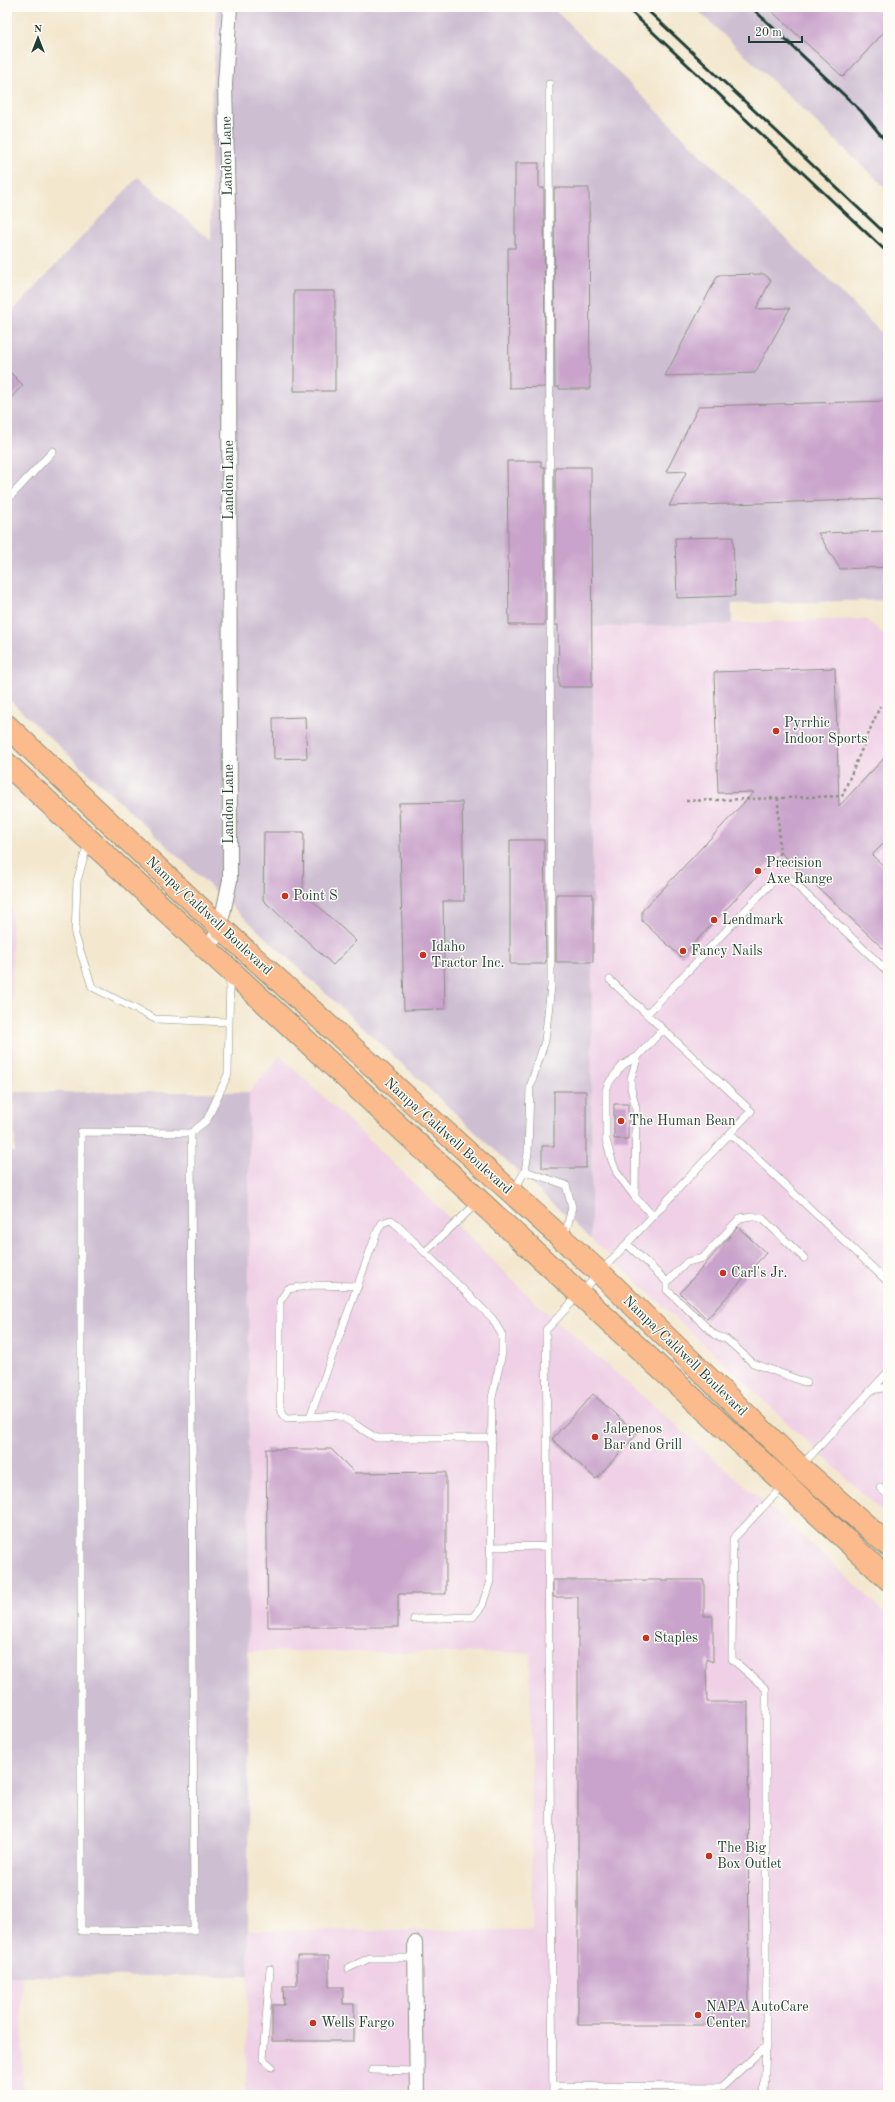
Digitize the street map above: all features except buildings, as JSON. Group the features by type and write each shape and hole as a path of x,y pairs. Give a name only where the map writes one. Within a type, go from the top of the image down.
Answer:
{"main road":[{"name":"Nampa/Caldwell Boulevard","path":"7,726 220,927 600,1273 793,1475 888,1579"},
{"name":"Nampa/Caldwell Boulevard","path":"7,764 580,1294 793,1475 888,1545"}],"street":[{"name":"Landon Lane","path":"208,950 220,927 230,880 229,246 225,84 230,7"},
{"path":"415,1943 417,2095"}],"lane":[{"path":"512,1194 525,1171 528,1153 530,1087 545,1041 551,986 550,84"},
{"path":"7,500 53,452"},
{"path":"89,840 77,881 76,935 92,987 155,1019 228,1022"},
{"path":"647,1014 774,880 791,880 888,972"},
{"path":"191,1133 194,1930 81,1931 81,1132 191,1133 206,1120 228,1074 230,971"},
{"path":"553,2095 546,1330 751,1111 610,980"},
{"path":"653,1216 635,1198 617,1173 612,1162 606,1140 606,1090 610,1081 623,1065 638,1056 663,1029"},
{"path":"635,1198 636,1109 631,1088 631,1078 638,1056"},
{"path":"730,1134 888,1282"},
{"path":"525,1171 566,1185 572,1207 564,1241"},
{"path":"425,1252 479,1201"},
{"path":"804,1258 763,1219 752,1216 740,1218 703,1258 687,1262 667,1282 667,1290 715,1335 726,1339 753,1363 807,1382"},
{"path":"310,1417 382,1223 391,1220 492,1318 502,1335 502,1353 492,1398 490,1581 482,1606 473,1617 414,1619"},
{"path":"627,1244 667,1282"},
{"path":"358,1286 313,1285 288,1289 280,1301 280,1404 283,1414 287,1418 338,1416 347,1419 364,1432 377,1438 492,1438"},
{"path":"764,2095 766,2046 766,1689 732,1659 733,1539 888,1372"},
{"path":"872,1390 888,1387"},
{"path":"880,1488 888,1495"},
{"path":"491,1547 547,1546"},
{"path":"348,1968 370,1958 415,1958"},
{"path":"270,1969 263,2059 272,2067"},
{"path":"553,2086 722,2087 766,2046"},
{"path":"372,2070 417,2071"}],"path":[{"path":"686,801 842,796 880,706"},
{"path":"778,798 780,880"}],"shaded area":[{"path":"217,7 552,7 888,339 888,600 732,604 732,624 593,627 591,1239 7,698 7,317 138,177 211,241 211,112"},
{"path":"694,7 888,7 888,190"},
{"path":"866,619 888,638 888,1517 591,1239 593,627"},
{"path":"7,794 10,796 14,1092 7,1092"},
{"path":"280,1056 386,1156 537,1304 795,1529 888,1615 888,2095 246,2095 248,1930 532,1930 530,1653 248,1651 249,1092"},
{"path":"14,1092 249,1092 248,1976 7,1976 7,1152 15,1152"},
{"path":"7,1976 22,1976 23,2095 7,2095"}],"railway":[{"path":"626,7 888,253"},
{"path":"644,7 888,236"},
{"path":"751,7 861,111 888,144"}],"place":[{"name":"Pyrrhic Indoor Sports","path":"776,731"},
{"name":"Precision Axe Range","path":"758,871"},
{"name":"Point S","path":"285,896"},
{"name":"Lendmark","path":"714,920"},
{"name":"Fancy Nails","path":"683,951"},
{"name":"Idaho Tractor Inc.","path":"423,955"},
{"name":"The Human Bean","path":"621,1121"},
{"name":"Carl's Jr.","path":"723,1273"},
{"name":"Jalepenos Bar and Grill","path":"595,1437"},
{"name":"Staples","path":"646,1638"},
{"name":"The Big Box Outlet","path":"709,1856"},
{"name":"NAPA AutoCare Center","path":"698,2015"},
{"name":"Wells Fargo","path":"313,2023"}]}
